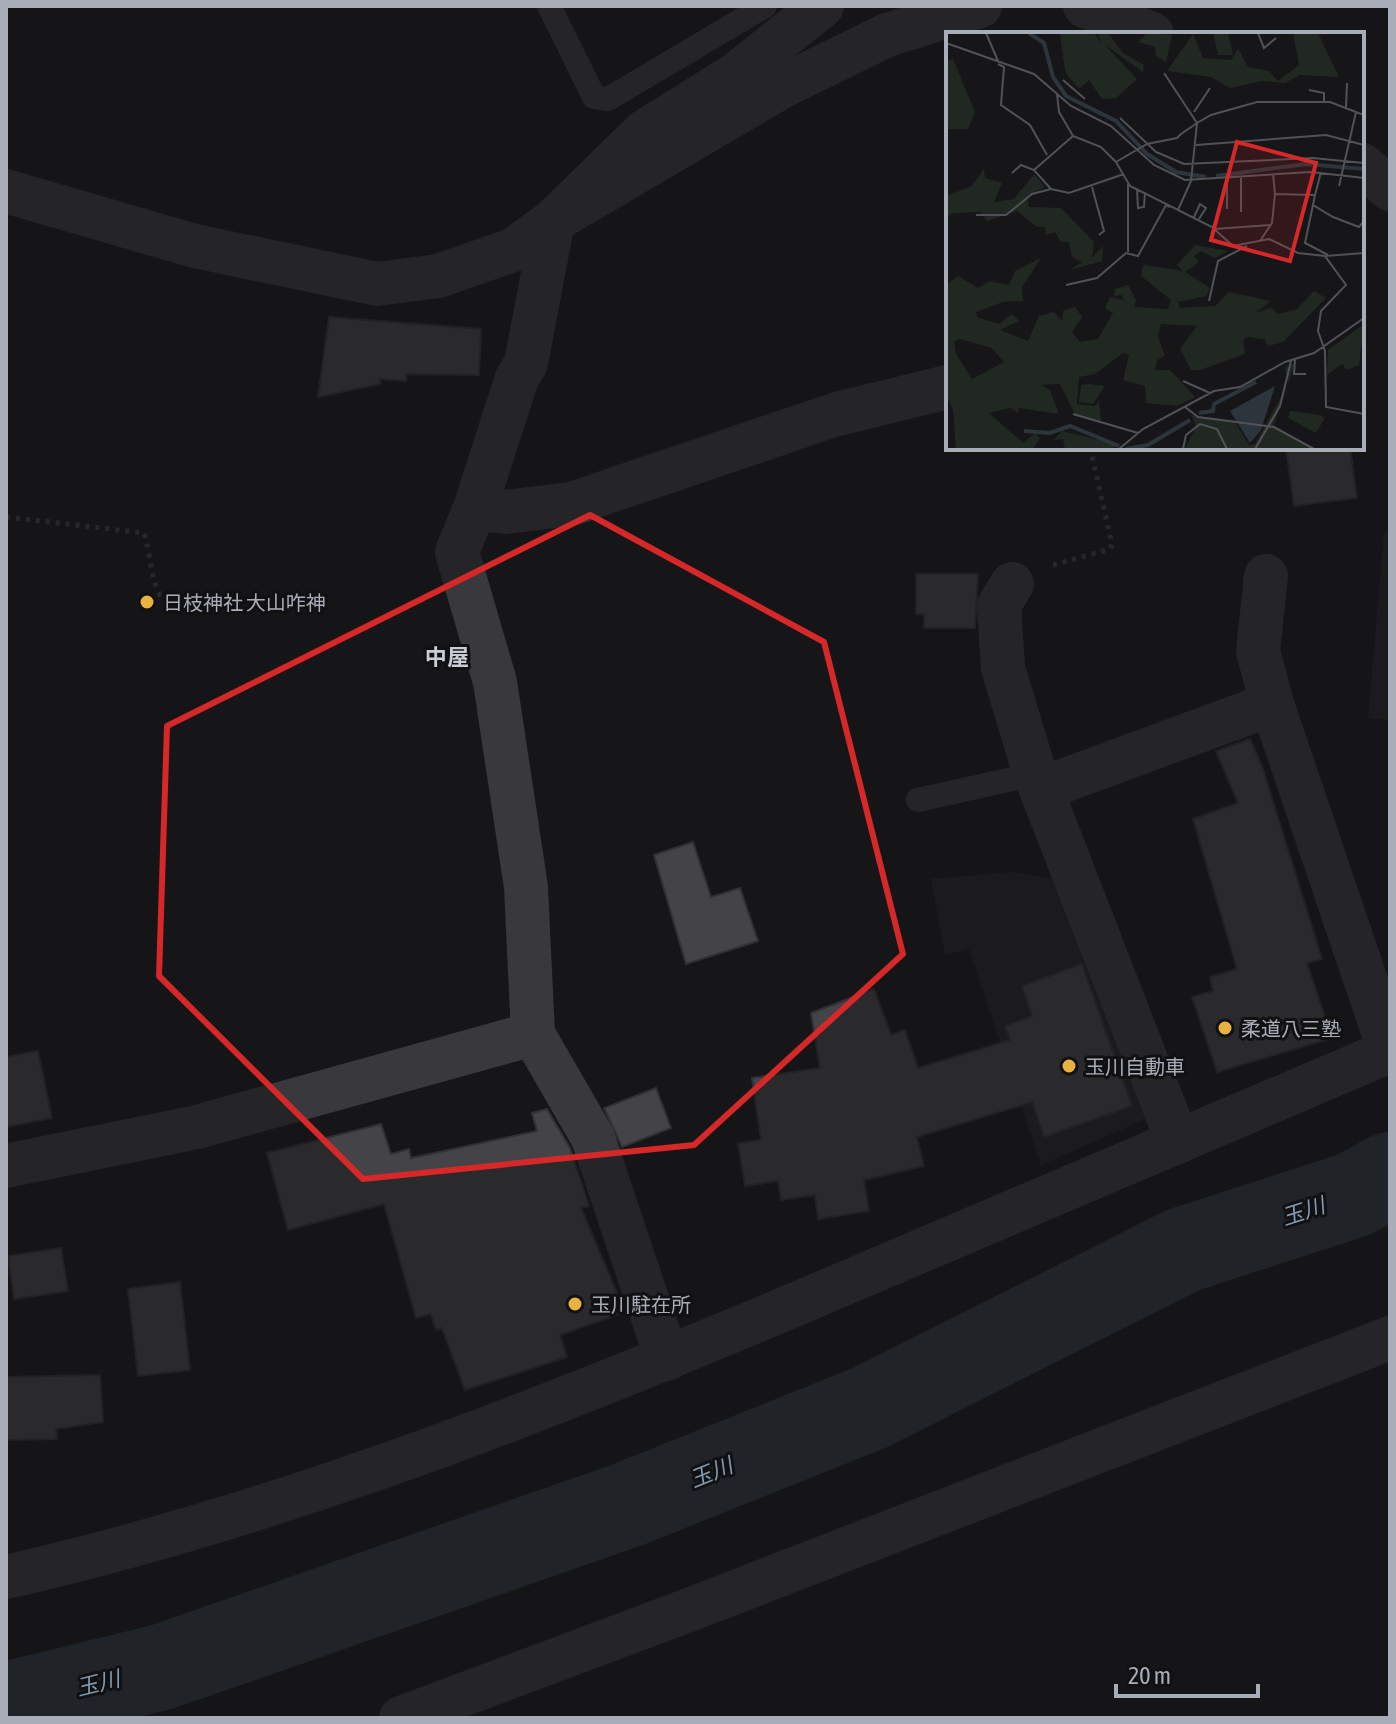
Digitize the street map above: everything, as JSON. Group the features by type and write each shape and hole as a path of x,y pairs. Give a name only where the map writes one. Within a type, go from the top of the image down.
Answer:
{"street":[{"path":"667,1359 593,1138 533,1034 526,887 495,682 457,552 475,508 517,378 526,363 553,221 644,132 735,75 822,6"},
{"path":"6,191 195,246 377,284 438,276 513,250 553,221 781,87 887,35 980,6"},
{"path":"1085,6 1147,32"},
{"path":"1364,167 1390,190 1383,200 1364,209"},
{"path":"475,508 506,512 571,504 837,414 946,387"},
{"path":"6,1577 279,1502 534,1411 667,1359 1390,1052 1272,704 1258,651 1266,576"},
{"path":"1012,584 999,605 1003,668 1038,781 1178,1142"},
{"path":"1038,781 1272,704"},
{"path":"6,1166 197,1127 533,1034"},
{"path":"401,1718 689,1610 1390,1338"}],"lane":[{"path":"549,6 594,97 608,99 765,6"},
{"path":"918,800 1038,781"}],"path":[{"path":"1012,584 1022,574 1110,549 1112,544 1090,450"},
{"path":"6,517 144,533 151,552 153,582 160,595 180,600"}],"highlighted area":[{"path":"590,515 824,642 903,954 694,1145 363,1179 159,976 167,726"}],"shaded area":[{"path":"1384,533 1390,534 1390,720 1368,718"},
{"path":"1011,872 1064,881 1150,1117 1041,1165 969,949 945,955 931,879"}],"building":[{"path":"329,317 481,329 479,375 406,374 406,381 380,379 380,384 318,397"},
{"path":"1286,450 1350,450 1357,498 1294,506"},
{"path":"916,574 978,574 975,628 924,628 924,614 916,614"},
{"path":"1250,739 1263,769 1322,959 1307,963 1332,1038 1217,1072 1192,997 1213,991 1210,977 1237,969 1193,819 1238,803 1216,751"},
{"path":"693,842 711,897 740,888 758,941 686,964 654,855"},
{"path":"1082,964 1132,1106 1044,1137 1032,1102 917,1137 924,1166 864,1180 869,1211 818,1219 815,1195 781,1200 778,1181 745,1186 738,1143 761,1140 752,1078 820,1068 811,1013 874,989 891,1035 905,1030 918,1068 1010,1040 1005,1026 1032,1016 1022,986"},
{"path":"38,1051 52,1118 6,1127 6,1057"},
{"path":"656,1088 671,1128 622,1147 604,1108"},
{"path":"547,1109 570,1148 589,1206 581,1208 625,1312 560,1335 567,1357 465,1390 442,1328 436,1330 431,1314 416,1318 384,1204 288,1230 267,1153 381,1124 391,1154 409,1149 411,1158 537,1131 532,1113"},
{"path":"61,1248 68,1291 14,1299 8,1256"},
{"path":"180,1282 190,1370 138,1376 128,1289"},
{"path":"100,1375 103,1422 56,1429 57,1439 6,1440 6,1377"}],"waterway":[{"name":"玉川","path":"6,1705 162,1667 627,1505 869,1408 1183,1250 1353,1195 1390,1175"}],"place":[{"name":"日枝神社 大山咋神","path":"147,602"},
{"name":"柔道八三塾","path":"1225,1028"},
{"name":"玉川自動車","path":"1069,1066"},
{"name":"玉川駐在所","path":"575,1304"}],"district":[{"name":"中屋","path":"447,657"}]}
